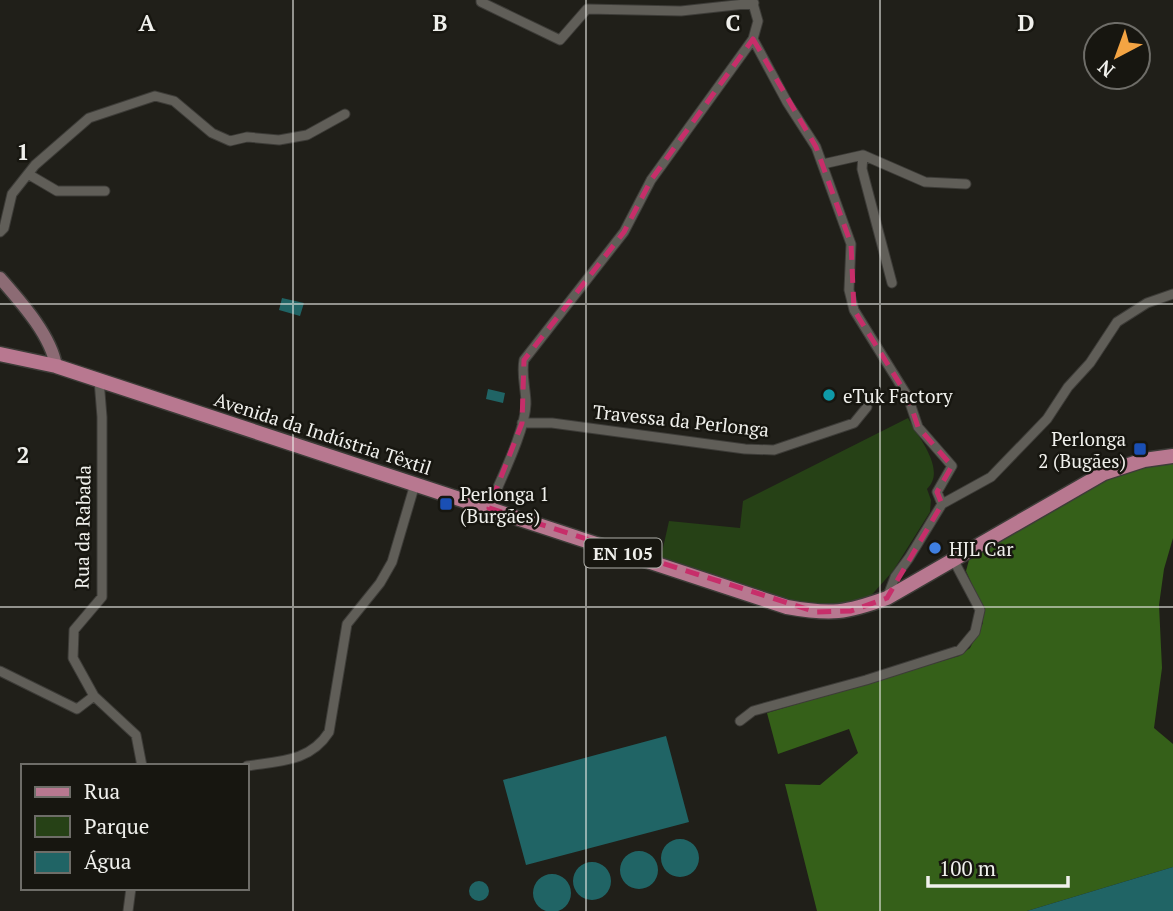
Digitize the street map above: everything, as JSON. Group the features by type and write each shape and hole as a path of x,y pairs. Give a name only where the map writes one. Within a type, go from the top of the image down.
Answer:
{"main road":[{"name":"Avenida da Indústria Têxtil","path":"0,354 56,366 788,607 817,612 851,611 887,598 1104,473 1144,460 1173,456"}],"street":[{"path":"481,0 560,40 587,9 681,11 753,1 758,21 753,38 651,180 624,232 524,360 522,373 526,403 522,423 489,508"},
{"path":"753,38 787,102 816,147 851,244 849,290 854,310 908,397 918,427 952,466 937,492 942,504"},
{"path":"0,232 4,228 12,194 28,174 89,118 155,96 174,101 212,133 230,141 247,138 279,141 306,135 345,114"},
{"path":"822,164 863,155 925,181 966,184"},
{"path":"863,155 862,169 892,283"},
{"path":"28,174 57,191 105,191"},
{"path":"0,278 25,306 54,354 56,366"},
{"path":"887,598 895,577 942,504 991,477 1047,419 1117,322 1147,303 1173,294"},
{"name":"Rua da Rabada","path":"99,380 102,417 102,597 74,629 73,658 94,696 136,735 142,764"},
{"name":"Travessa da Perlonga","path":"522,423 552,423 745,449 774,450 854,423 867,407"},
{"path":"248,766 293,759 310,752 321,745 329,732 347,624 380,583 391,562 415,484"},
{"path":"740,721 752,711 866,680 960,650 975,632 980,610 954,561"},
{"path":"0,671 77,709 94,696"},
{"path":"128,911 131,890"}],"highlighted area":[{"path":"753,39 816,147 851,244 854,310 908,397 918,427 952,466 937,492 942,504 887,598 851,611 816,612 489,508 522,423 524,360 624,232 651,180"}],"green space":[{"path":"908,418 932,463 934,473 927,489 931,500 930,512 893,571 868,599 820,605 796,603 661,557 669,521 740,528 743,501"},
{"path":"1173,463 1173,538 1164,569 1159,605 1162,668 1154,728 1173,744 1173,867 1027,911 817,911 785,784 820,785 858,753 849,729 778,754 767,713 959,656 970,648 983,623 966,571 969,560 1114,475 1152,465"}],"water":[{"path":"282,298 304,303 300,316 279,310"},
{"path":"488,389 505,393 503,403 486,399"},
{"path":"666,736 689,822 526,865 503,780"},
{"path":"680,839 694,844 699,858 694,872 680,877 666,872 661,858 666,844"},
{"path":"639,851 653,856 658,870 653,884 639,889 625,884 620,870 625,856"},
{"path":"592,862 606,867 611,881 606,895 592,900 578,895 573,881 578,867"},
{"path":"1173,867 1173,911 1027,911"},
{"path":"552,874 566,879 571,893 566,907 552,912 538,907 533,893 538,879"},
{"path":"479,881 486,884 489,891 486,898 479,901 472,898 469,891 472,884"}],"place":[{"name":"eTuk Factory","path":"829,395"},
{"name":"Perlonga 2 (Bugães)","path":"1140,449"},
{"name":"Perlonga 1 (Burgães)","path":"446,504"},
{"name":"HJL Car","path":"935,548"}]}
